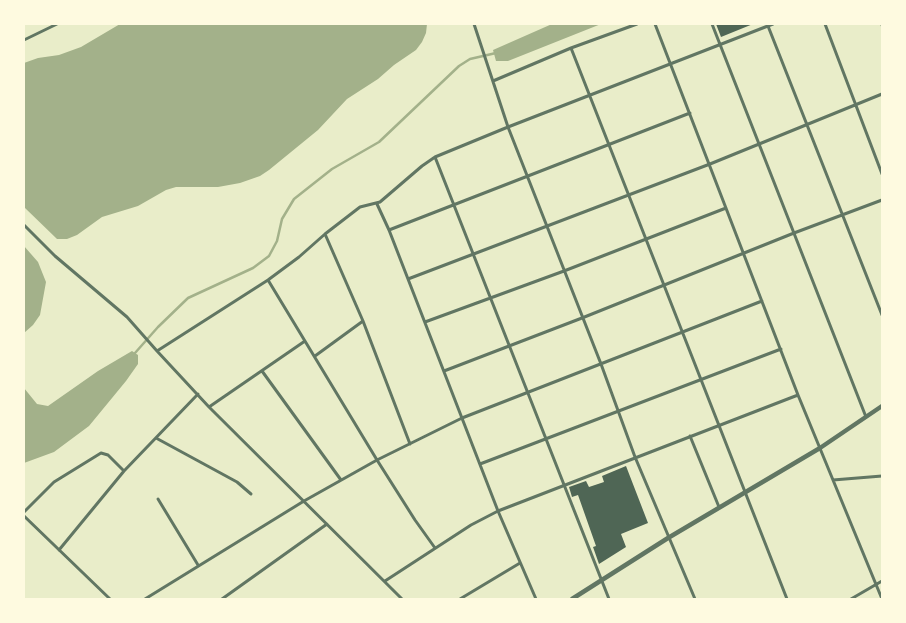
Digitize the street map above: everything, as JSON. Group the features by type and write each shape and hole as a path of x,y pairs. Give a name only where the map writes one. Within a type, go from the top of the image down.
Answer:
{"street":[{"path":"24,40 57,24"},
{"path":"474,24 508,127 601,364 635,457 695,599"},
{"path":"492,81 571,48 637,24"},
{"path":"655,24 798,395 882,599"},
{"path":"712,24 866,416"},
{"path":"157,351 268,280 299,258 325,234 360,207 377,204 435,157 773,24"},
{"path":"825,24 882,174"},
{"path":"768,26 882,315"},
{"path":"571,48 787,599"},
{"path":"408,279 710,164 882,94"},
{"path":"389,230 690,113"},
{"path":"435,157 609,599"},
{"path":"444,371 882,200"},
{"path":"377,204 389,230 498,511 536,599"},
{"path":"425,322 564,271 726,208"},
{"path":"24,225 55,256 127,317 209,407 402,599"},
{"path":"325,234 363,321 410,444"},
{"path":"268,280 377,460 436,548"},
{"path":"144,599 304,501 377,460 462,418 762,301"},
{"path":"315,356 363,321"},
{"path":"209,407 305,341"},
{"path":"480,464 781,349"},
{"path":"262,371 341,480"},
{"path":"59,550 124,471 198,394"},
{"path":"384,581 498,511 798,395"},
{"path":"572,599 668,538 820,448 882,406"},
{"path":"690,436 720,508"},
{"path":"156,438 237,482 250,494"},
{"path":"24,512 56,481 101,453 108,455 124,471"},
{"path":"833,480 882,476"},
{"path":"158,499 198,566"},
{"path":"24,516 110,599"},
{"path":"222,599 327,524"},
{"path":"460,599 520,563"},
{"path":"851,599 882,581"}],"shaded area":[{"path":"120,24 427,24 426,33 416,50 378,79 347,99 318,130 260,176 240,183 218,187 176,187 166,190 138,206 102,217 77,235 67,239 57,239 24,207 24,63 38,58 59,55 81,47"},
{"path":"552,24 601,24 508,61 496,61 493,50"},
{"path":"24,246 38,262 46,282 40,315 24,333"},
{"path":"132,351 138,355 138,364 89,426 54,452 24,463 24,388 37,404 48,406 98,371"}],"building":[{"path":"716,24 753,24 721,37"},
{"path":"626,466 648,523 621,534 626,547 599,564 593,547 596,546 578,495 572,497 569,487 586,481 589,487 604,482 602,476"}],"waterway":[{"path":"135,353 188,298 253,268 269,256 277,241 282,219 294,199 332,169 379,142 459,66 470,59 496,53"}]}
